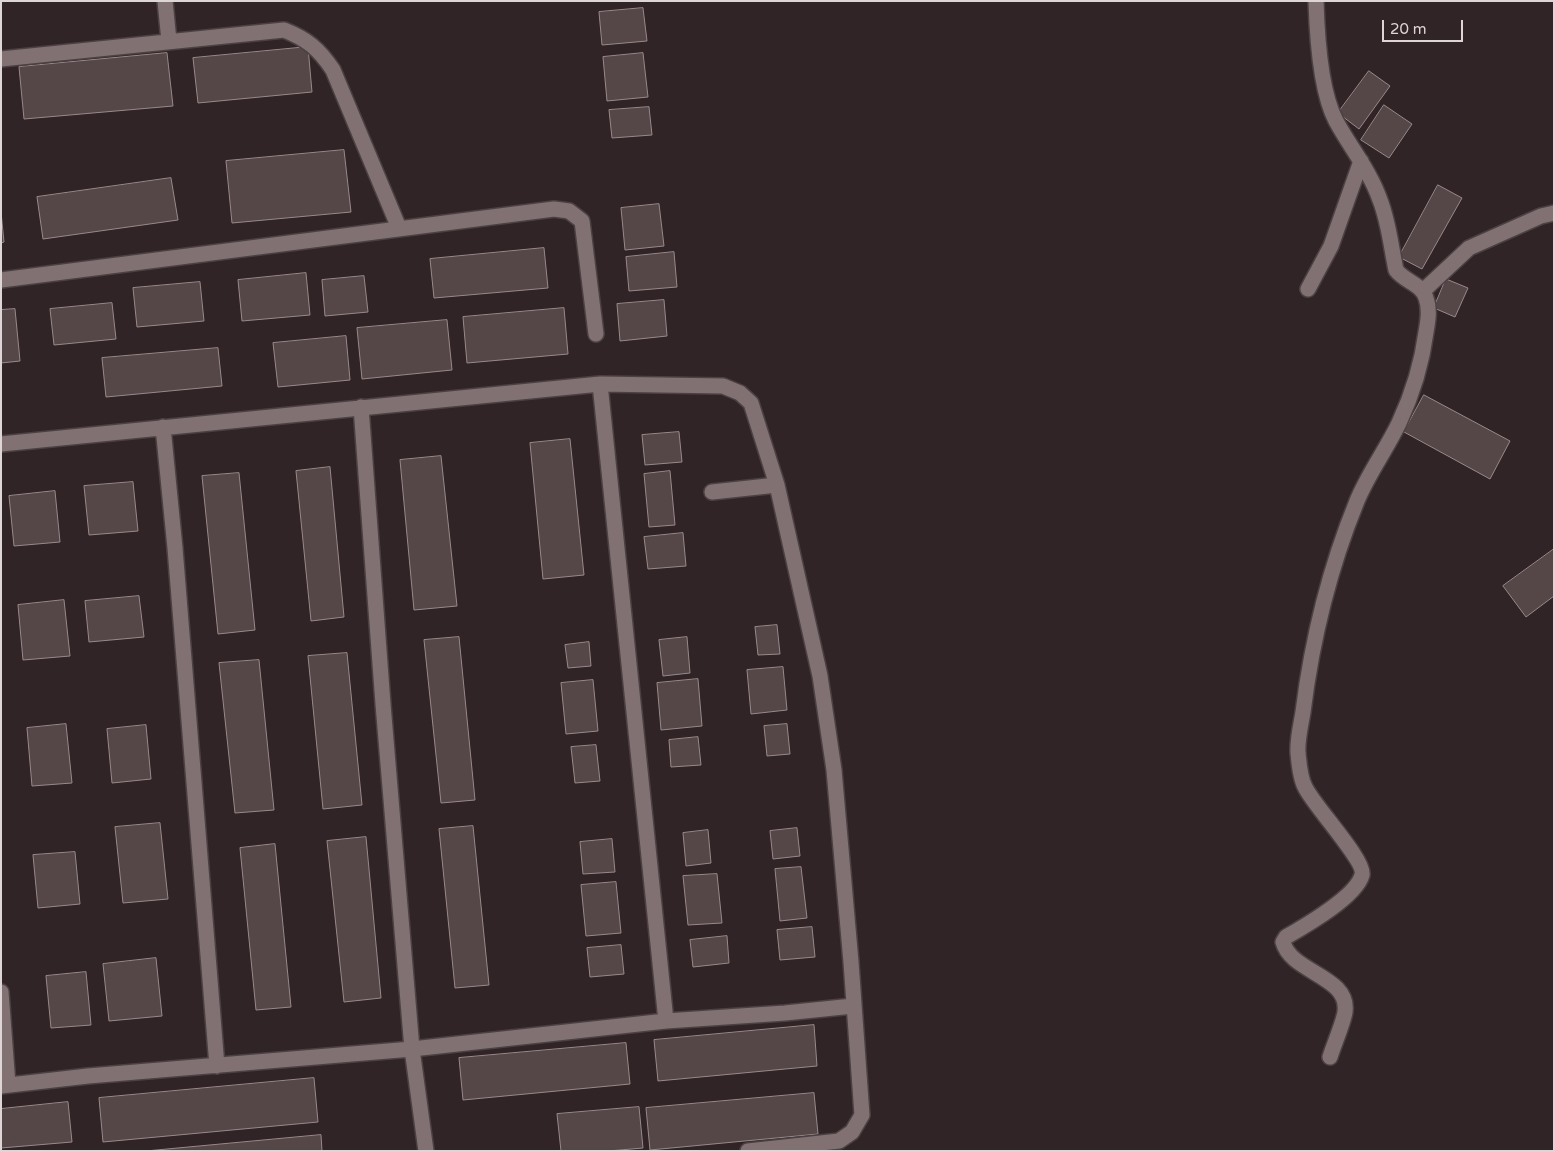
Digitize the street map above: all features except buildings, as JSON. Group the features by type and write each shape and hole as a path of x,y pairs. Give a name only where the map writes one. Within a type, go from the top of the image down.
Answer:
{"lane":[{"path":"165,1 169,41"},
{"path":"1316,1 1317,31 1328,96 1335,119 1361,161 1380,199 1396,270 1400,276 1423,291 1427,299 1429,314 1425,344 1413,387 1399,423 1357,499 1343,538 1319,623 1306,688 1298,752 1304,786 1325,818 1354,854 1362,866 1363,874 1357,885 1348,895 1286,937 1283,942 1285,949 1292,956 1336,988 1345,1000 1345,1013 1330,1057"},
{"path":"1,59 284,30 304,38 320,51 333,70 399,228"},
{"path":"1308,289 1331,246 1361,161"},
{"path":"1,280 554,209 569,211 582,221 596,334"},
{"path":"1423,291 1469,248 1541,216 1554,213"},
{"path":"600,384 666,1021"},
{"path":"1,444 600,384 723,386 740,393 751,403 777,485 820,676 834,770 852,962 853,1006 862,1115 852,1132 839,1141 748,1151"},
{"path":"361,407 383,714 412,1048 426,1151"},
{"path":"163,427 176,558 216,1066"},
{"path":"712,492 777,485"},
{"path":"1,992 5,1085 412,1048 666,1021 853,1006"}]}
